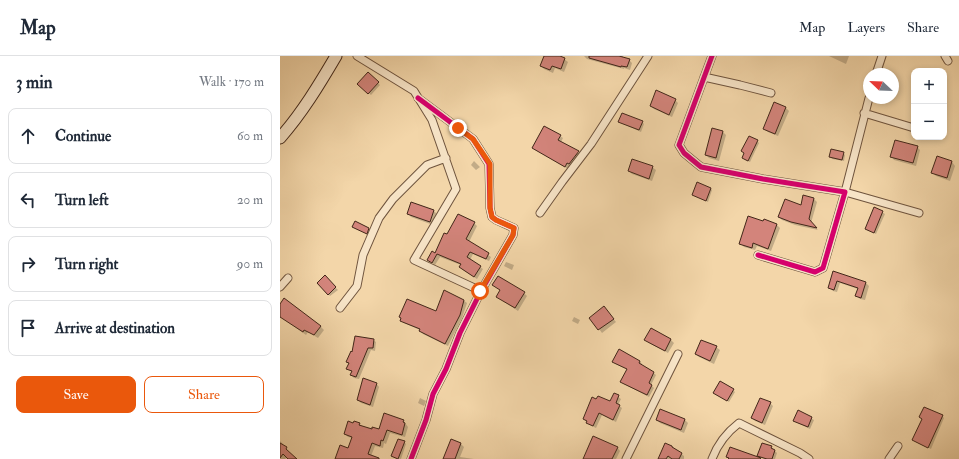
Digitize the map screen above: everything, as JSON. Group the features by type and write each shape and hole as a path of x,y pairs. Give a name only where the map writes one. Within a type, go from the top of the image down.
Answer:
{"main road":[{"path":"280,138 317,88 336,56"}],"street":[{"path":"357,56 414,91 432,120 446,158 448,170 456,189 414,260 480,291"},
{"path":"540,212 591,144 648,56"},
{"path":"712,56 679,145 684,153 701,167 763,179 845,192 919,213"},
{"path":"878,68 882,56"},
{"path":"704,77 771,93"},
{"path":"411,459 426,420 433,394 446,369 460,333 480,291 513,235 514,228 492,217 490,208 490,164 473,139 418,98"},
{"path":"758,255 815,272 824,268 867,104"},
{"path":"864,113 911,127"},
{"path":"340,308 357,286 363,255 379,218 393,199 427,165 446,158"},
{"path":"280,287 288,278"},
{"path":"626,459 678,354"},
{"path":"712,459 717,446 727,432 739,423 779,442 809,459"},
{"path":"889,459 898,446"}],"building":[{"path":"544,56 560,56 565,58 561,69 552,66 550,70 540,66"},
{"path":"589,56 619,56 630,59 627,67 621,67 589,58"},
{"path":"368,72 379,82 368,94 357,84"},
{"path":"656,90 676,99 669,115 650,106"},
{"path":"774,102 786,107 775,134 763,129"},
{"path":"622,113 643,121 639,130 618,122"},
{"path":"544,126 561,135 558,140 579,151 565,167 532,148"},
{"path":"712,128 723,131 716,158 705,155"},
{"path":"749,136 758,140 748,161 742,158 744,153 741,151"},
{"path":"895,140 918,146 913,163 890,157"},
{"path":"831,149 844,152 842,160 829,157"},
{"path":"937,156 952,161 947,178 931,173"},
{"path":"632,159 653,166 649,179 628,171"},
{"path":"697,182 711,188 706,201 692,195"},
{"path":"803,195 814,198 809,219 817,228 791,222 778,217 785,199 801,205"},
{"path":"411,202 434,210 430,222 407,214"},
{"path":"874,207 883,211 874,233 865,229"},
{"path":"458,214 475,222 466,239 489,253 486,259 470,252 467,257 481,266 474,277 459,267 461,264 437,254 432,263 427,260 432,251 435,253 444,233 447,234"},
{"path":"748,216 763,221 764,219 777,224 768,249 753,243 752,248 739,244"},
{"path":"355,221 369,228 367,234 352,227"},
{"path":"833,271 866,282 861,298 855,296 858,288 837,281 834,290 828,288"},
{"path":"325,275 336,287 328,295 317,283"},
{"path":"498,276 525,292 515,308 496,297 500,290 492,285"},
{"path":"444,290 464,300 460,315 445,344 419,331 420,329 400,321 401,318 399,317 407,299 436,311"},
{"path":"284,298 321,326 314,335 304,330 303,332 280,317 280,304"},
{"path":"604,306 614,319 598,330 589,318"},
{"path":"651,328 671,339 665,351 644,340"},
{"path":"355,336 374,339 373,348 368,348 356,377 350,375 352,371 346,369 349,363 346,362 351,351 352,352"},
{"path":"701,340 717,346 710,361 695,354"},
{"path":"619,349 640,361 639,363 654,372 649,383 652,385 647,395 620,382 627,369 612,362"},
{"path":"363,378 377,383 370,405 357,400"},
{"path":"720,381 734,389 727,401 713,393"},
{"path":"614,393 619,395 616,403 620,405 613,420 599,413 593,426 586,423 587,421 583,419 592,397 596,399 598,396 610,401"},
{"path":"760,398 771,402 762,423 751,418"},
{"path":"924,407 943,415 928,448 912,440 922,419 919,417"},
{"path":"660,409 685,419 681,430 656,420"},
{"path":"798,410 812,417 808,427 793,421"},
{"path":"384,413 404,420 403,422 405,423 402,435 387,430 383,441 381,440 380,446 372,443 368,454 379,459 335,459 340,445 348,448 352,437 344,434 348,421 360,423 359,425 372,429 372,427 379,429"},
{"path":"593,436 618,447 612,459 583,459"},
{"path":"398,439 405,441 398,459 391,456"},
{"path":"451,439 461,443 455,459 443,459"},
{"path":"280,443 287,447 286,449 297,459 288,459 283,454 280,458"},
{"path":"665,443 682,453 679,459 672,459 668,456 666,459 658,459"},
{"path":"762,443 772,446 771,448 775,450 772,459 757,456"},
{"path":"730,447 761,458 728,459 729,458 726,457"}],"cycle path":[{"path":"712,56 679,145 684,153 701,167 763,179 845,192 823,268 815,272 758,255"},
{"path":"411,459 426,420 433,394 446,369 460,333 481,291 513,235 514,228 492,217 490,208 489,164 473,139 418,98"}],"route":[{"path":"458,128 473,139 490,164 490,208 492,217 514,228 513,235 480,291"}]}
